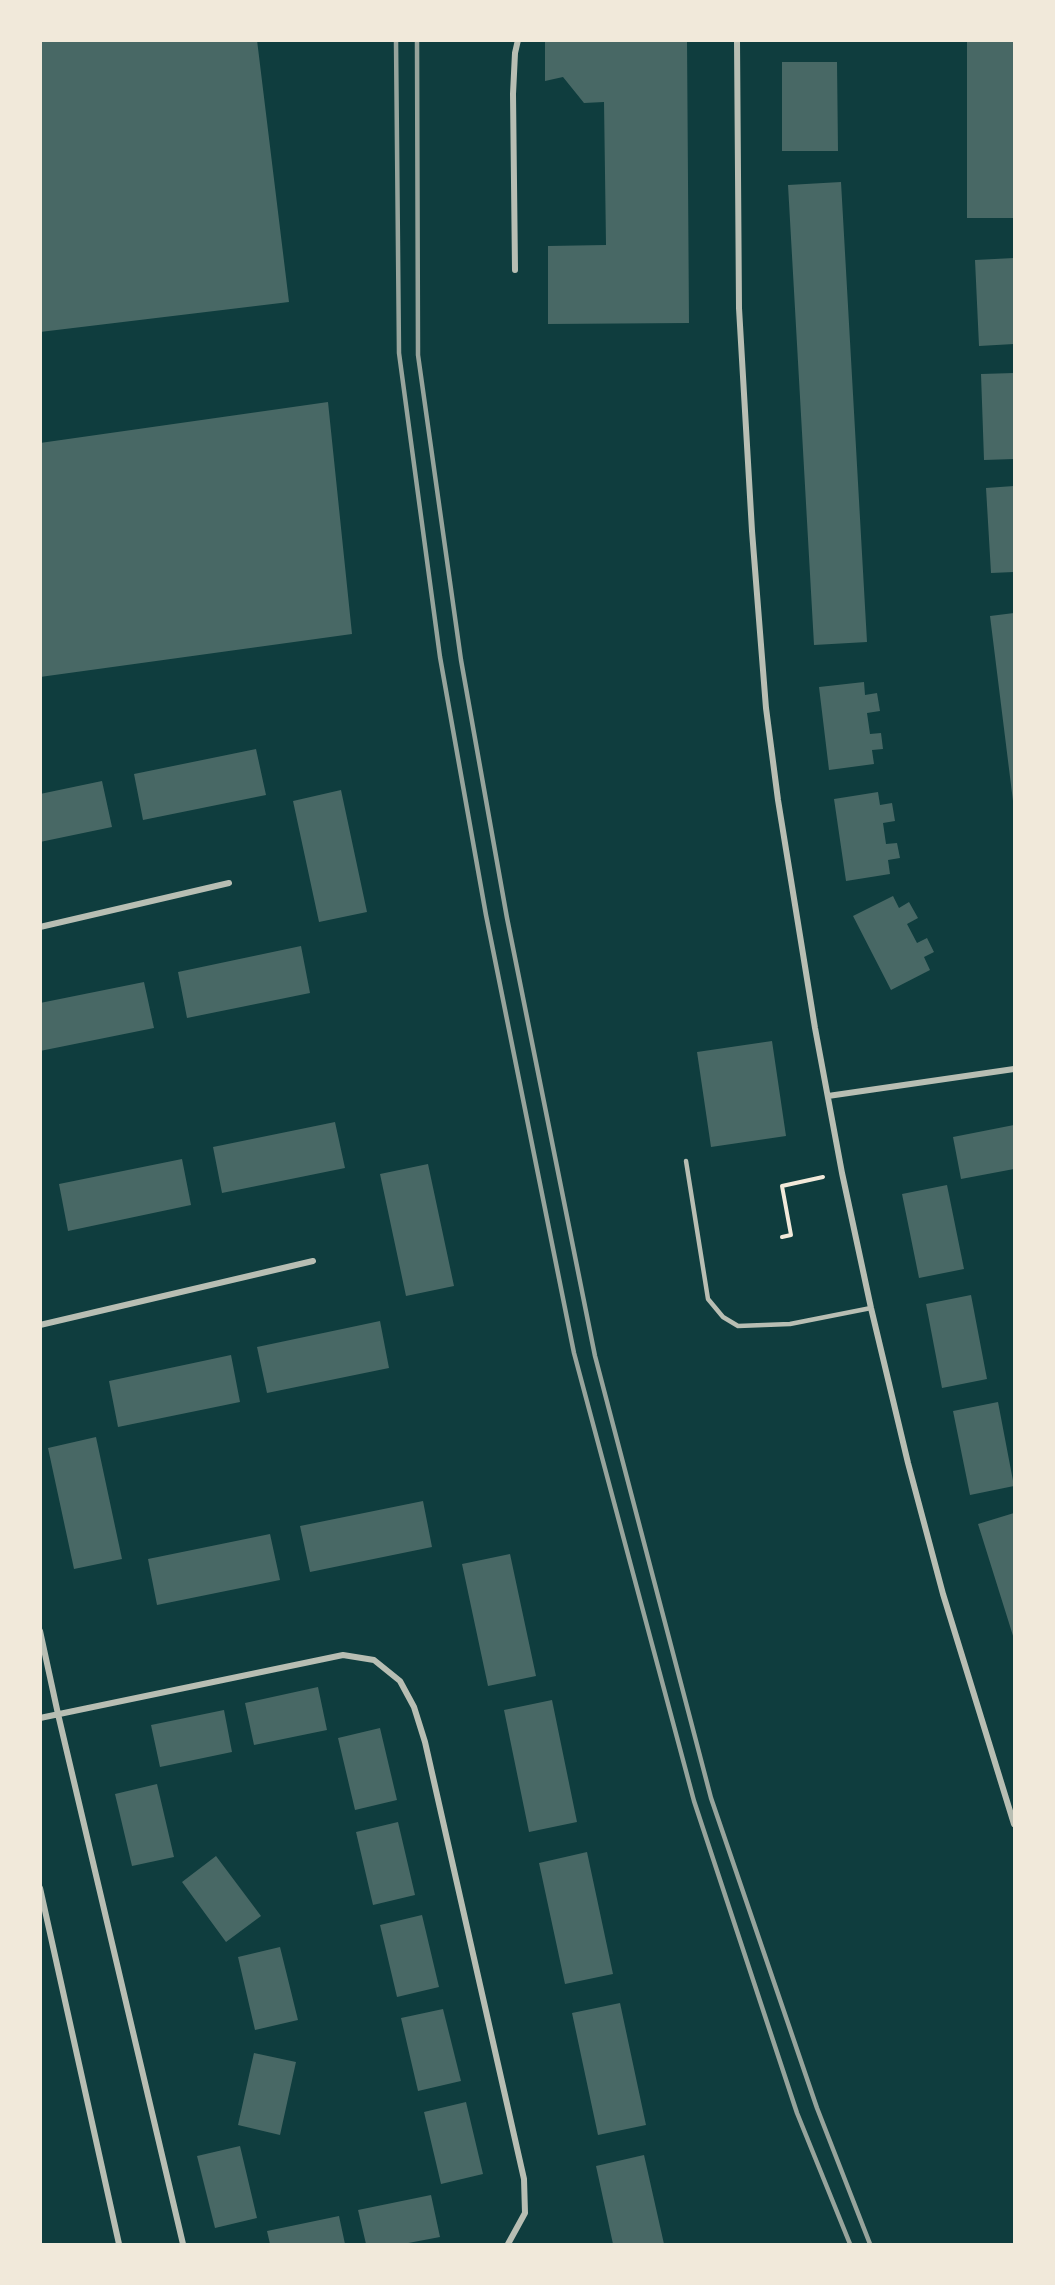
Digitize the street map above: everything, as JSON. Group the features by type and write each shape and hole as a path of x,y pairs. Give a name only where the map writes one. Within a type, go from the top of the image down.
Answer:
{"street":[{"path":"514,270 513,94 518,40"},
{"path":"737,40 739,308 752,531 766,708 780,811 842,1173 872,1308 908,1463 943,1594 1014,1824"},
{"path":"40,927 229,883"},
{"path":"828,1096 1014,1069"},
{"path":"40,1325 313,1261"},
{"path":"40,1631 183,2244"},
{"path":"40,1718 343,1655 374,1660 400,1681 414,1707 425,1742 524,2179 525,2212 508,2244"},
{"path":"40,1888 119,2244"}],"lane":[{"path":"686,1161 708,1299 723,1317 738,1326 790,1324 872,1308"}],"path":[{"path":"782,1237 791,1235 782,1186 842,1173"}],"building":[{"path":"40,40 257,40 289,302 40,332"},
{"path":"545,40 687,40 689,323 548,324 548,246 606,245 604,102 584,103 563,77 545,81"},
{"path":"967,40 1014,40 1014,218 967,218"},
{"path":"782,62 837,62 838,151 782,151"},
{"path":"841,182 867,642 814,645 788,185"},
{"path":"1014,258 1014,344 979,346 975,260"},
{"path":"1014,373 1014,459 984,460 981,374"},
{"path":"328,402 352,634 40,677 40,443"},
{"path":"1014,486 1014,572 991,573 986,488"},
{"path":"1014,613 1014,801 1013,801 990,616"},
{"path":"864,682 865,695 877,693 880,711 867,713 870,734 881,733 883,749 872,750 874,764 829,770 819,687"},
{"path":"256,749 266,795 143,820 134,774"},
{"path":"102,781 112,827 40,842 40,794"},
{"path":"341,790 367,912 319,922 293,801"},
{"path":"878,792 880,805 892,803 895,821 883,823 886,844 897,843 900,858 888,860 890,874 846,881 834,799"},
{"path":"893,896 899,908 909,902 918,918 907,924 917,943 927,938 934,952 924,957 930,970 891,990 853,916"},
{"path":"301,946 310,993 187,1018 178,972"},
{"path":"144,982 154,1028 40,1051 40,1003"},
{"path":"772,1041 786,1136 711,1147 697,1052"},
{"path":"335,1122 345,1168 222,1193 213,1147"},
{"path":"1014,1125 1014,1169 961,1179 953,1137"},
{"path":"182,1159 191,1205 68,1231 59,1184"},
{"path":"428,1164 454,1286 406,1296 380,1174"},
{"path":"947,1185 964,1269 919,1278 902,1194"},
{"path":"971,1295 987,1379 942,1388 926,1304"},
{"path":"380,1321 389,1368 267,1393 257,1347"},
{"path":"231,1355 240,1402 118,1427 109,1381"},
{"path":"998,1402 1014,1486 970,1495 953,1411"},
{"path":"96,1437 122,1559 74,1569 48,1448"},
{"path":"423,1501 432,1547 310,1572 300,1526"},
{"path":"1014,1513 1014,1639 978,1524"},
{"path":"270,1534 280,1580 157,1605 148,1559"},
{"path":"510,1554 536,1676 488,1686 462,1564"},
{"path":"318,1687 327,1730 254,1745 245,1703"},
{"path":"552,1700 577,1822 529,1832 504,1710"},
{"path":"224,1710 232,1752 160,1767 151,1725"},
{"path":"380,1728 397,1800 355,1810 338,1738"},
{"path":"157,1784 174,1857 132,1866 115,1794"},
{"path":"398,1822 415,1895 373,1905 356,1832"},
{"path":"587,1852 613,1974 565,1984 539,1863"},
{"path":"216,1856 261,1916 226,1942 182,1882"},
{"path":"422,1915 439,1987 397,1997 380,1925"},
{"path":"280,1947 298,2020 255,2030 238,1957"},
{"path":"620,2003 646,2125 598,2135 572,2013"},
{"path":"443,2009 461,2081 418,2091 401,2018"},
{"path":"254,2053 296,2062 280,2135 238,2125"},
{"path":"466,2102 483,2174 441,2184 424,2112"},
{"path":"240,2146 257,2218 215,2228 197,2156"},
{"path":"644,2155 664,2244 613,2244 596,2166"},
{"path":"431,2195 440,2237 403,2244 366,2244 358,2210"},
{"path":"339,2216 345,2244 270,2244 267,2231"}],"railway":[{"path":"396,40 399,353 440,657 486,915 574,1353 694,1801 797,2113 850,2244"},
{"path":"417,40 418,355 461,660 507,918 595,1356 711,1798 817,2108 870,2244"}]}
